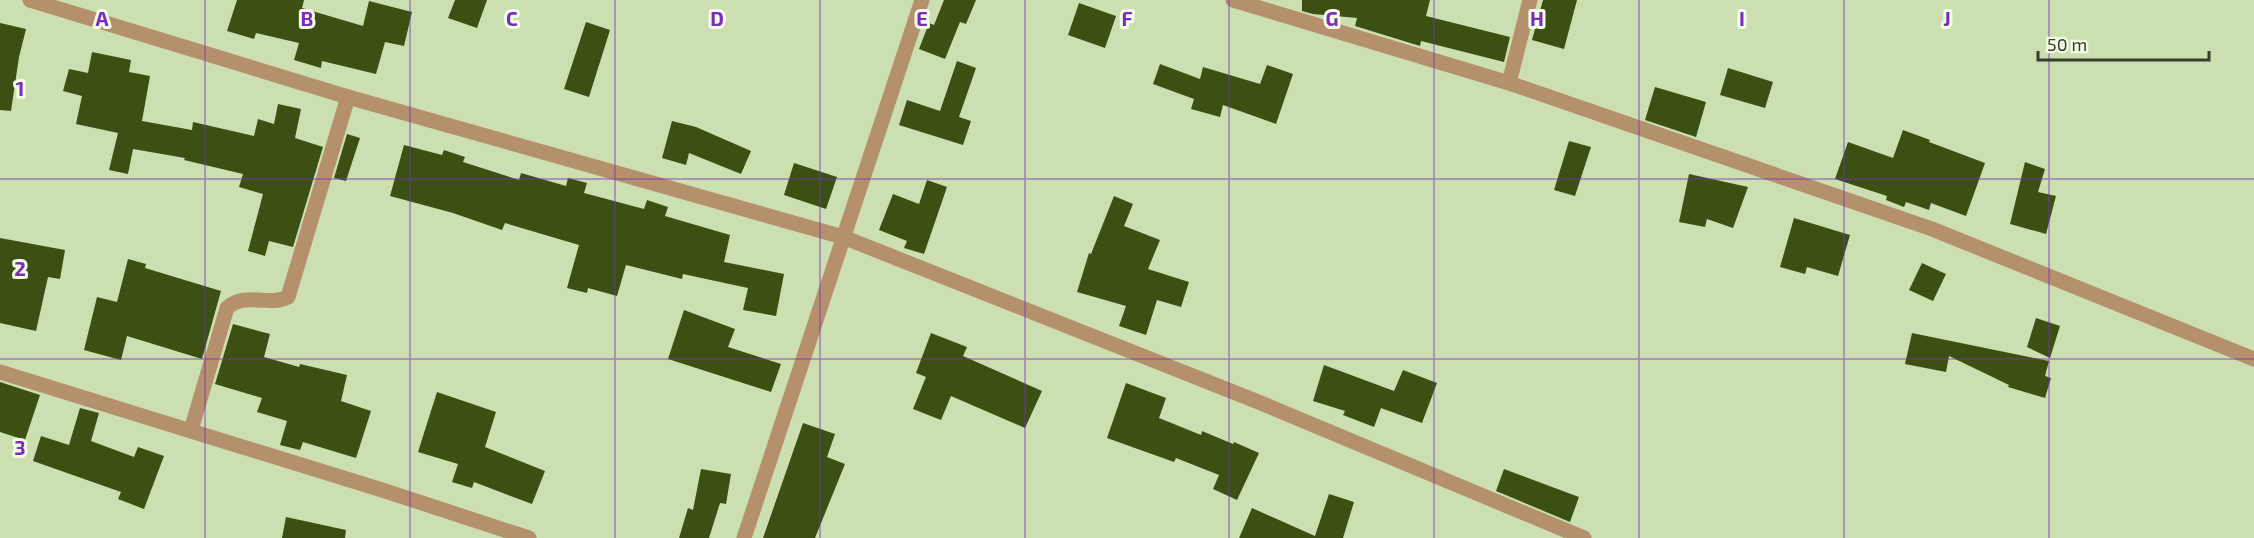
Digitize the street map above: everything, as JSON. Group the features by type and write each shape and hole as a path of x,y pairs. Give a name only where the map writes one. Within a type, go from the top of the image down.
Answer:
{"street":[{"path":"30,0 348,98 843,237 1260,403 1584,538"},
{"path":"744,538 922,0"},
{"path":"1233,0 1509,83 1932,229 2254,359"},
{"path":"1509,83 1530,0"},
{"path":"191,430 227,308 234,301 282,300 288,297 348,98"},
{"path":"0,372 191,430 529,538"}],"building":[{"path":"237,0 304,0 302,8 363,26 369,1 412,12 404,46 385,42 376,74 322,61 321,68 294,60 299,43 256,33 254,39 227,31"},
{"path":"455,0 487,0 477,28 448,18"},
{"path":"944,0 976,0 966,24 960,22 945,59 919,49 929,23 934,25"},
{"path":"1302,0 1430,0 1426,16 1510,37 1504,62 1421,41 1420,46 1355,26 1357,18 1302,11"},
{"path":"1543,0 1577,0 1564,49 1532,40"},
{"path":"1079,3 1116,16 1105,48 1068,35"},
{"path":"586,22 610,30 589,97 564,89"},
{"path":"0,23 26,29 19,57 11,111 0,110"},
{"path":"92,52 131,60 129,72 150,76 142,121 192,130 193,122 254,136 258,119 274,124 278,104 301,109 295,138 323,147 293,247 269,241 265,256 248,251 263,194 239,187 243,174 184,160 185,158 133,149 128,174 109,170 118,133 76,124 82,96 63,91 69,69 88,73"},
{"path":"957,61 976,68 959,117 971,121 963,145 899,125 907,100 940,111"},
{"path":"1160,64 1200,79 1203,67 1260,84 1267,65 1293,74 1276,124 1223,105 1220,117 1191,109 1194,99 1153,84"},
{"path":"1728,68 1773,82 1765,108 1720,95"},
{"path":"1655,87 1706,102 1696,137 1645,120"},
{"path":"672,121 696,127 751,151 741,174 689,153 686,165 662,158"},
{"path":"1903,130 1985,163 1966,216 1931,203 1929,210 1906,202 1904,207 1886,200 1887,196 1835,179 1848,142 1893,158"},
{"path":"347,134 360,138 346,181 334,178"},
{"path":"1569,141 1591,147 1575,196 1554,190"},
{"path":"404,145 442,155 444,150 465,157 463,162 519,180 521,173 566,186 568,178 587,183 584,193 644,209 647,200 668,207 665,216 730,235 724,262 784,274 776,316 743,310 748,288 683,274 682,279 626,265 617,296 588,288 587,293 567,288 579,245 505,223 502,230 453,213 390,196"},
{"path":"2025,162 2045,169 2038,192 2056,196 2046,234 2010,224"},
{"path":"794,163 837,177 826,209 784,195"},
{"path":"1689,174 1748,187 1733,228 1707,219 1705,227 1679,222"},
{"path":"927,180 947,187 924,254 904,248 907,241 879,230 893,194 919,204"},
{"path":"1114,196 1133,204 1124,226 1160,240 1148,269 1189,282 1181,307 1157,300 1146,335 1119,326 1126,306 1077,292 1089,253 1091,254"},
{"path":"1794,218 1850,235 1838,276 1807,267 1805,274 1780,267"},
{"path":"0,238 65,250 60,279 48,277 36,331 0,323"},
{"path":"128,259 146,264 145,268 221,291 202,359 127,336 121,360 84,350 97,297 117,302"},
{"path":"1922,263 1946,274 1933,301 1909,290"},
{"path":"684,310 735,329 728,347 781,364 771,392 668,359"},
{"path":"2036,318 2060,326 2050,358 2027,347"},
{"path":"233,324 270,334 264,357 299,367 300,364 347,375 341,401 371,411 356,458 303,442 300,450 280,445 287,421 257,412 262,398 215,384"},
{"path":"931,333 967,347 963,356 1042,391 1025,428 951,396 941,420 913,409 926,377 916,373"},
{"path":"1912,333 2049,361 2045,376 2051,378 2045,398 2008,387 2009,385 1949,356 1946,372 1905,364"},
{"path":"1324,365 1394,391 1403,370 1437,383 1422,423 1381,408 1374,427 1343,415 1345,411 1313,401"},
{"path":"0,382 40,395 25,440 0,432"},
{"path":"1126,383 1166,398 1159,418 1201,435 1202,431 1259,453 1237,500 1213,489 1219,475 1176,458 1174,462 1107,438"},
{"path":"437,392 496,412 485,447 545,471 532,504 474,482 472,488 452,482 458,464 418,452"},
{"path":"80,408 99,413 91,441 134,457 138,447 164,456 144,509 118,499 121,492 33,461 41,436 69,445"},
{"path":"803,423 835,434 827,457 845,464 815,538 763,538"},
{"path":"701,469 731,474 726,504 720,503 709,538 679,538 688,508 693,510"},
{"path":"1504,469 1579,497 1570,522 1496,491"},
{"path":"1329,494 1354,502 1343,538 1239,538 1252,508 1315,536"},
{"path":"286,517 346,530 345,538 282,538"}]}
